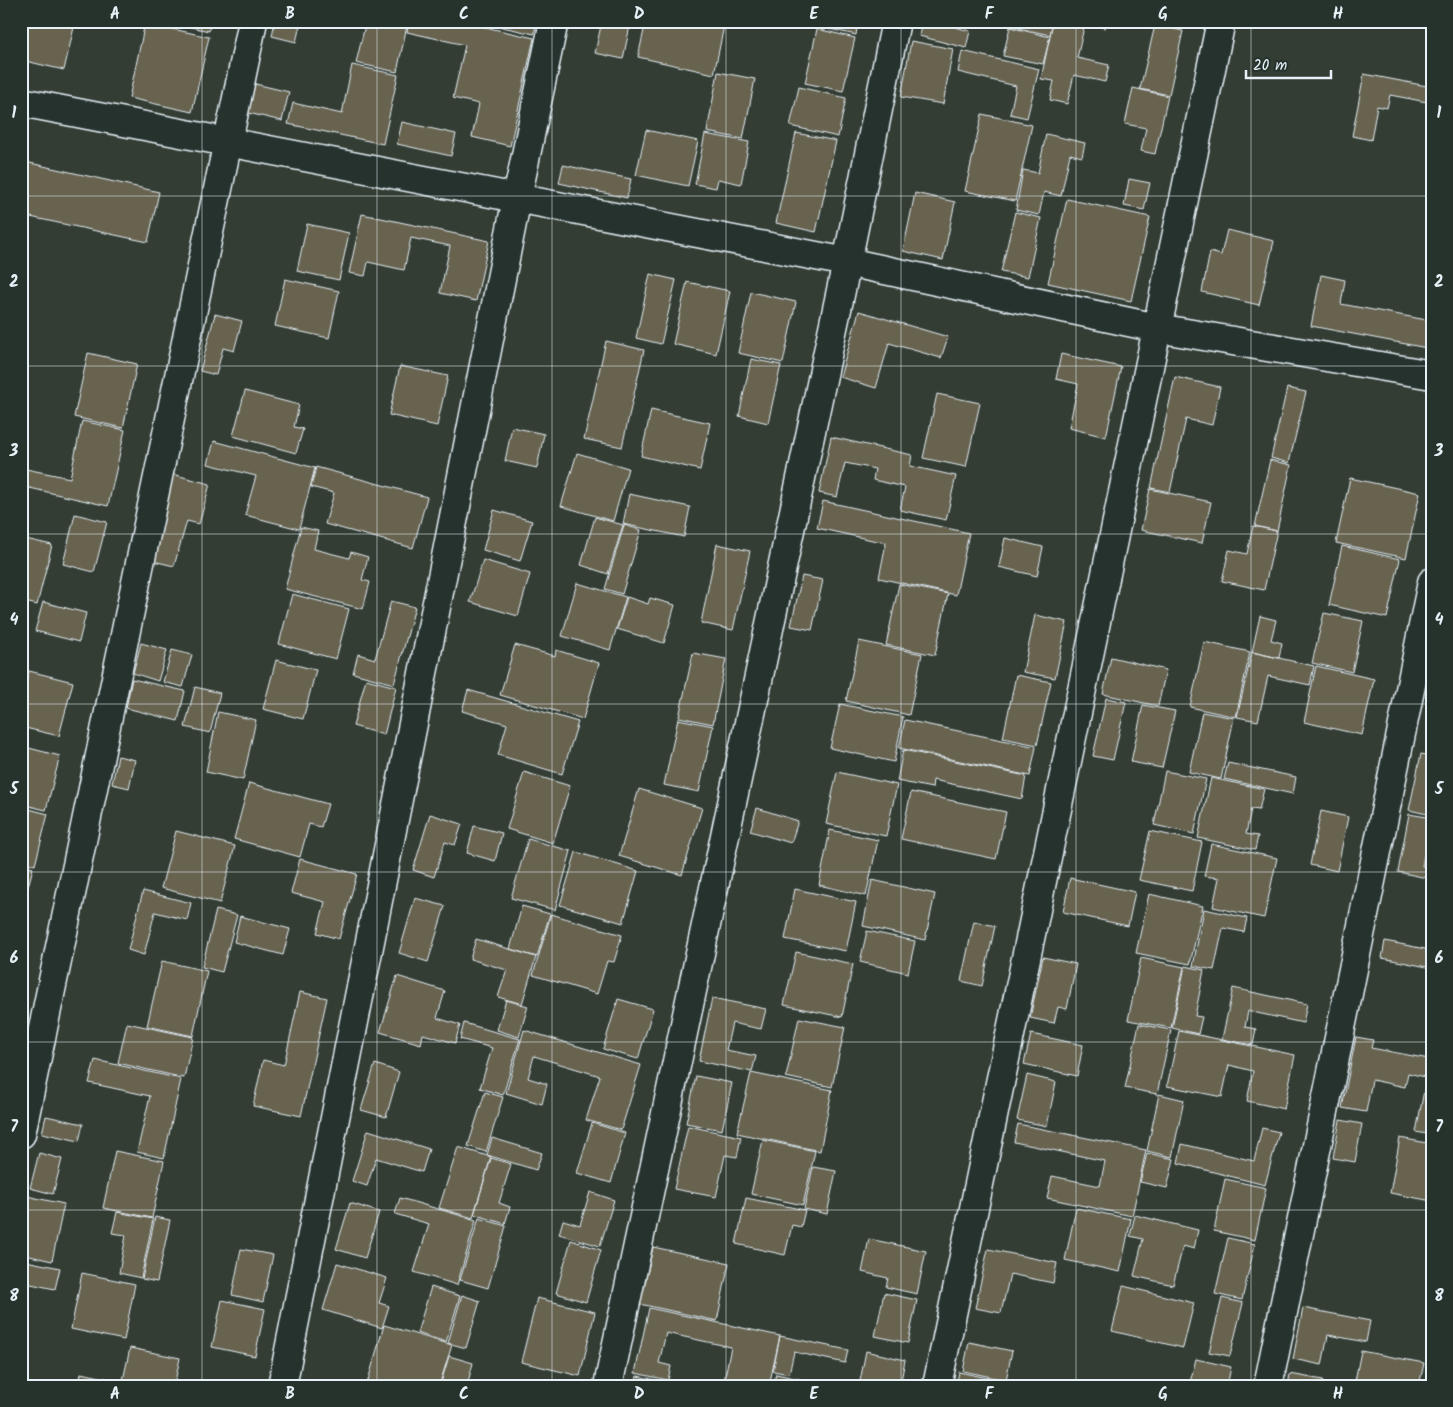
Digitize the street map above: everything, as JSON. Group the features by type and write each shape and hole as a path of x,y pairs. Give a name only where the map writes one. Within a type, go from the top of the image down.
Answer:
{"street":[{"path":"21,1134 253,21"},
{"path":"282,1386 517,198 554,21"},
{"path":"608,1386 847,262 896,21"},
{"path":"937,1386 1221,21"},
{"path":"21,102 847,262 1157,328 1432,375"},
{"path":"1268,1386 1432,582"}],"building":[{"path":"21,21 67,21 75,23 64,70 21,60"},
{"path":"164,21 211,21 209,31"},
{"path":"275,21 301,21 296,42 272,36"},
{"path":"366,21 408,21 397,72 356,63"},
{"path":"409,21 458,21 534,38 510,146 472,137 479,104 453,98 465,45 407,32"},
{"path":"475,21 537,21 534,34"},
{"path":"602,21 631,21 623,59 595,53"},
{"path":"646,21 725,21 714,74 638,57"},
{"path":"808,21 858,21 856,35 807,24"},
{"path":"922,21 933,21 970,31 966,48 919,36"},
{"path":"1006,21 1053,21 1050,35 1005,25"},
{"path":"1053,21 1107,21 1105,28 1085,23 1077,58 1109,65 1105,82 1074,75 1067,104 1050,100 1054,81 1041,79"},
{"path":"1162,21 1183,21 1182,26"},
{"path":"145,23 209,37 192,112 129,98"},
{"path":"1155,25 1183,31 1169,95 1140,89"},
{"path":"1010,27 1050,37 1043,64 1003,56"},
{"path":"817,29 855,38 843,91 805,83"},
{"path":"911,41 953,49 943,104 901,97"},
{"path":"962,51 1039,69 1027,118 1010,114 1016,86 958,72"},
{"path":"352,65 398,75 383,144 288,124 293,103 342,114"},
{"path":"718,72 755,79 743,139 707,132"},
{"path":"1364,74 1432,87 1432,103 1390,95 1387,108 1377,106 1371,140 1352,136"},
{"path":"247,82 289,92 282,121 240,111"},
{"path":"799,87 846,98 838,137 790,126"},
{"path":"1133,88 1168,96 1155,154 1141,151 1146,128 1125,124"},
{"path":"982,114 1032,125 1015,201 965,191"},
{"path":"402,122 456,134 451,156 397,144"},
{"path":"646,130 698,141 688,186 636,175"},
{"path":"796,133 836,141 816,232 776,223"},
{"path":"705,134 749,142 741,184 718,179 716,188 695,184"},
{"path":"1046,134 1085,143 1082,157 1070,154 1061,196 1044,192 1039,215 1016,210 1023,170 1038,173"},
{"path":"21,161 159,192 148,242 21,215"},
{"path":"563,165 631,179 627,198 559,183"},
{"path":"1129,179 1150,183 1144,210 1124,206"},
{"path":"915,193 955,202 943,260 903,251"},
{"path":"1067,199 1150,217 1131,301 1048,283"},
{"path":"1015,212 1041,218 1028,277 1001,272"},
{"path":"362,214 489,241 476,301 440,293 450,246 411,238 404,270 368,262 365,276 349,273"},
{"path":"307,224 349,233 339,280 297,271"},
{"path":"1227,230 1274,241 1259,305 1202,292 1210,252 1221,255"},
{"path":"650,274 676,280 661,344 636,338"},
{"path":"1321,275 1345,280 1341,304 1432,321 1427,348 1311,326"},
{"path":"285,279 339,291 329,338 275,326"},
{"path":"687,282 730,291 716,354 673,344"},
{"path":"751,292 796,302 783,363 738,353"},
{"path":"859,311 948,337 941,358 889,343 876,388 840,377"},
{"path":"215,314 242,321 234,351 223,348 216,375 200,371"},
{"path":"606,341 644,350 622,447 584,439"},
{"path":"88,353 137,364 123,428 74,417"},
{"path":"1061,354 1121,367 1106,437 1069,428 1078,384 1056,379"},
{"path":"751,359 781,365 768,423 739,416"},
{"path":"400,366 448,376 437,426 389,415"},
{"path":"1175,377 1220,387 1212,425 1186,419 1170,492 1151,488"},
{"path":"1287,388 1306,392 1289,463 1271,458"},
{"path":"245,391 299,405 294,427 303,429 296,453 233,436"},
{"path":"937,394 980,403 966,467 923,458"},
{"path":"651,410 710,423 700,470 641,456"},
{"path":"82,421 125,430 108,506 21,486 21,468 70,478"},
{"path":"512,427 544,434 537,468 505,461"},
{"path":"831,437 912,455 910,466 956,476 946,520 900,510 905,487 873,480 875,469 845,463 837,497 819,493"},
{"path":"214,441 315,468 299,529 245,515 256,476 208,464"},
{"path":"577,453 628,468 613,521 561,506"},
{"path":"1270,460 1291,465 1277,531 1255,526"},
{"path":"316,467 427,497 413,548 325,524 334,493 311,487"},
{"path":"172,474 210,484 199,524 187,521 174,566 149,560"},
{"path":"1350,478 1420,493 1406,558 1336,543"},
{"path":"1150,489 1211,502 1202,543 1141,530"},
{"path":"629,494 690,507 684,537 623,524"},
{"path":"823,501 969,533 956,595 879,578 886,543 817,528"},
{"path":"494,510 532,521 520,561 483,550"},
{"path":"75,514 107,522 94,572 63,564"},
{"path":"595,517 623,525 608,574 581,565"},
{"path":"624,525 641,530 622,594 605,589"},
{"path":"1253,526 1277,531 1264,590 1222,581 1229,550 1247,554"},
{"path":"301,527 318,531 314,549 349,558 351,552 368,557 362,580 370,582 363,609 285,589"},
{"path":"21,538 52,545 37,605 21,601"},
{"path":"1005,538 1043,547 1037,576 999,567"},
{"path":"717,544 750,551 733,630 701,623"},
{"path":"1342,546 1400,559 1387,618 1329,605"},
{"path":"483,560 530,574 518,616 470,602"},
{"path":"802,576 823,580 812,630 791,626"},
{"path":"577,583 626,597 610,650 562,636"},
{"path":"899,584 948,594 935,655 886,645"},
{"path":"292,594 349,609 336,659 279,644"},
{"path":"627,597 648,604 650,598 675,605 664,643 617,629"},
{"path":"391,601 415,607 394,684 353,673 358,654 375,659"},
{"path":"43,602 86,613 79,642 35,631"},
{"path":"1324,613 1363,621 1352,672 1312,663"},
{"path":"1035,615 1067,622 1055,678 1023,672"},
{"path":"1260,616 1276,620 1271,640 1282,643 1279,658 1252,652"},
{"path":"859,641 922,654 909,715 846,701"},
{"path":"1204,642 1250,652 1236,717 1190,707"},
{"path":"141,643 167,650 158,681 133,673"},
{"path":"515,645 555,656 556,650 599,663 583,719 500,695"},
{"path":"172,650 192,655 183,687 163,682"},
{"path":"1252,652 1314,666 1310,685 1268,676 1258,721 1237,717"},
{"path":"693,653 726,659 713,724 679,717"},
{"path":"1111,657 1166,670 1158,706 1103,694"},
{"path":"276,660 316,670 303,719 263,709"},
{"path":"1316,666 1374,679 1362,735 1304,722"},
{"path":"29,671 73,682 59,736 21,727 21,703"},
{"path":"1016,675 1051,682 1037,745 1003,738"},
{"path":"132,679 185,691 178,721 126,708"},
{"path":"366,679 396,687 384,735 353,726"},
{"path":"195,687 220,693 210,733 185,727"},
{"path":"468,690 578,722 562,774 498,755 507,724 462,711"},
{"path":"1106,698 1126,702 1113,760 1093,756"},
{"path":"840,704 903,717 894,762 830,748"},
{"path":"1143,705 1175,711 1162,768 1131,762"},
{"path":"218,712 256,720 243,780 206,772"},
{"path":"1202,712 1234,718 1221,779 1189,772"},
{"path":"678,719 713,726 699,792 664,785"},
{"path":"905,720 1036,747 1030,776 899,748"},
{"path":"21,746 60,756 46,810 21,804"},
{"path":"903,750 1026,776 1022,799 933,780 932,788 897,781"},
{"path":"1421,754 1432,756 1432,815 1409,810"},
{"path":"118,756 135,760 129,788 112,784"},
{"path":"1228,763 1296,777 1293,794 1224,779"},
{"path":"1165,771 1206,779 1194,834 1154,825"},
{"path":"524,772 570,786 553,843 507,829"},
{"path":"837,772 897,785 886,836 826,824"},
{"path":"1211,778 1264,789 1259,810 1251,809 1246,834 1258,836 1255,850 1198,838"},
{"path":"249,783 328,804 321,827 309,824 300,857 234,839"},
{"path":"639,789 702,808 682,875 619,856"},
{"path":"911,792 1006,812 996,859 901,839"},
{"path":"21,807 48,814 35,865 21,861"},
{"path":"757,808 798,821 791,843 750,831"},
{"path":"1321,811 1348,817 1337,871 1310,865"},
{"path":"430,814 462,824 455,845 445,842 434,877 413,870"},
{"path":"1409,814 1432,818 1432,835 1428,835 1422,866 1429,868 1427,878 1398,872"},
{"path":"474,826 502,833 495,861 467,853"},
{"path":"830,830 878,840 866,896 819,885"},
{"path":"176,831 235,846 220,903 161,888"},
{"path":"1150,831 1202,842 1192,891 1139,880"},
{"path":"528,839 571,851 555,910 511,898"},
{"path":"1211,844 1277,858 1264,918 1213,907 1219,878 1204,876"},
{"path":"576,852 638,871 623,923 560,905"},
{"path":"300,859 357,874 339,939 317,933 325,902 291,893"},
{"path":"21,865 33,868 21,913"},
{"path":"1070,878 1135,892 1128,926 1063,912"},
{"path":"872,880 935,894 925,940 863,926"},
{"path":"795,889 856,902 846,951 785,939"},
{"path":"143,891 191,903 187,920 155,912 144,955 128,950"},
{"path":"1149,894 1203,906 1190,964 1136,953"},
{"path":"415,898 445,906 428,962 399,953"},
{"path":"522,906 550,914 537,957 510,949"},
{"path":"1204,909 1247,918 1244,932 1223,928 1214,970 1193,966"},
{"path":"216,910 237,915 222,972 202,967"},
{"path":"551,914 622,935 614,962 607,961 597,994 533,975"},
{"path":"240,916 290,929 283,955 234,942"},
{"path":"974,921 995,926 982,986 961,981"},
{"path":"867,931 915,941 908,973 860,962"},
{"path":"476,939 536,957 522,1004 498,997 507,970 470,959"},
{"path":"1385,941 1430,950 1427,967 1382,958"},
{"path":"796,952 853,964 842,1017 784,1005"},
{"path":"1043,957 1076,964 1067,1009 1058,1007 1054,1023 1030,1018"},
{"path":"1141,958 1184,967 1171,1028 1128,1020"},
{"path":"162,961 207,971 193,1036 147,1026"},
{"path":"1185,966 1204,970 1195,1016 1202,1017 1198,1034 1172,1028"},
{"path":"397,976 445,991 437,1018 460,1025 455,1043 423,1034 421,1044 380,1032"},
{"path":"1233,988 1307,1004 1303,1023 1248,1011 1245,1027 1256,1029 1253,1045 1222,1039"},
{"path":"300,992 327,998 301,1116 253,1106 263,1060 284,1065"},
{"path":"712,998 766,1009 761,1029 732,1023 726,1050 756,1056 752,1072 699,1061"},
{"path":"618,999 653,1009 638,1059 603,1049"},
{"path":"506,1000 528,1006 519,1037 497,1030"},
{"path":"799,1018 845,1027 832,1087 786,1077"},
{"path":"127,1023 193,1037 184,1078 118,1063"},
{"path":"464,1023 520,1039 503,1095 480,1088 492,1048 460,1039"},
{"path":"1139,1024 1171,1030 1157,1094 1125,1088"},
{"path":"524,1030 641,1065 621,1130 586,1120 600,1076 534,1056 528,1078 547,1084 542,1104 506,1093"},
{"path":"1179,1031 1295,1055 1284,1109 1247,1101 1253,1071 1229,1065 1222,1097 1167,1086"},
{"path":"1031,1034 1083,1045 1077,1076 1024,1064"},
{"path":"1356,1037 1373,1040 1371,1048 1429,1059 1425,1077 1408,1073 1405,1087 1372,1080 1366,1112 1342,1108"},
{"path":"95,1060 181,1079 164,1158 137,1152 150,1096 89,1083"},
{"path":"375,1064 399,1072 386,1117 361,1110"},
{"path":"751,1073 832,1090 820,1151 737,1133"},
{"path":"1027,1075 1056,1082 1047,1126 1017,1120"},
{"path":"1427,1075 1432,1076 1432,1135 1416,1132"},
{"path":"696,1076 732,1083 722,1130 686,1123"},
{"path":"485,1092 503,1097 486,1152 468,1146"},
{"path":"1159,1094 1184,1100 1172,1157 1147,1151"},
{"path":"46,1116 83,1124 79,1141 42,1133"},
{"path":"1340,1120 1362,1124 1355,1162 1333,1158"},
{"path":"592,1123 625,1133 611,1183 577,1173"},
{"path":"1018,1124 1146,1150 1132,1216 1047,1198 1052,1176 1100,1186 1105,1161 1014,1142"},
{"path":"688,1126 741,1137 737,1157 725,1155 716,1197 674,1189"},
{"path":"1262,1128 1279,1132 1265,1185 1178,1163 1182,1144 1254,1161"},
{"path":"368,1130 429,1149 422,1172 376,1158 367,1186 352,1181"},
{"path":"492,1138 542,1153 536,1170 487,1155"},
{"path":"1400,1138 1432,1144 1432,1201 1390,1193"},
{"path":"763,1140 815,1151 803,1205 751,1194"},
{"path":"458,1147 491,1157 473,1218 439,1208"},
{"path":"115,1151 164,1161 152,1218 103,1208"},
{"path":"39,1153 62,1159 53,1194 30,1188"},
{"path":"1147,1153 1174,1159 1167,1188 1140,1182"},
{"path":"491,1158 511,1164 499,1203 510,1207 505,1224 474,1214"},
{"path":"813,1167 836,1171 827,1214 804,1209"},
{"path":"1225,1179 1266,1188 1255,1240 1214,1231"},
{"path":"590,1192 614,1200 600,1246 559,1234 563,1220 580,1225"},
{"path":"22,1195 64,1204 52,1261 21,1254"},
{"path":"400,1198 476,1220 457,1285 414,1272 429,1224 395,1214"},
{"path":"746,1198 805,1210 801,1227 792,1225 785,1255 736,1244"},
{"path":"350,1203 379,1212 365,1258 336,1249"},
{"path":"1076,1208 1131,1219 1120,1272 1065,1260"},
{"path":"117,1212 153,1219 141,1278 119,1273 126,1235 112,1233"},
{"path":"1135,1215 1198,1230 1194,1249 1183,1246 1173,1285 1134,1276 1143,1239 1130,1236"},
{"path":"155,1217 170,1220 157,1282 142,1279"},
{"path":"479,1218 506,1226 488,1288 460,1280"},
{"path":"1228,1238 1255,1244 1242,1300 1215,1294"},
{"path":"869,1239 926,1251 917,1294 886,1287 888,1278 862,1272"},
{"path":"571,1240 601,1250 586,1302 556,1293"},
{"path":"653,1247 729,1263 717,1321 640,1304"},
{"path":"241,1249 273,1255 263,1302 232,1295"},
{"path":"988,1249 1057,1263 1053,1283 1010,1274 1001,1313 975,1308"},
{"path":"21,1260 60,1268 55,1289 21,1282"},
{"path":"337,1263 387,1278 379,1303 389,1306 382,1328 323,1310"},
{"path":"82,1273 135,1284 124,1340 71,1329"},
{"path":"1123,1286 1194,1303 1183,1348 1112,1331"},
{"path":"431,1287 460,1296 446,1342 417,1333"},
{"path":"884,1293 917,1300 908,1343 875,1336"},
{"path":"462,1295 480,1301 466,1348 448,1343"},
{"path":"537,1298 595,1312 580,1376 521,1362"},
{"path":"1222,1298 1243,1303 1230,1356 1209,1352"},
{"path":"222,1300 265,1309 255,1356 212,1347"},
{"path":"649,1308 780,1336 769,1386 723,1386 731,1347 666,1333 659,1363 671,1366 668,1380 635,1373"},
{"path":"1303,1308 1370,1321 1366,1342 1328,1335 1322,1365 1293,1359"},
{"path":"384,1325 452,1345 439,1386 374,1386 367,1384"},
{"path":"780,1336 848,1350 845,1363 794,1352 789,1374 773,1371"},
{"path":"969,1342 1012,1351 1006,1380 963,1371"},
{"path":"130,1348 180,1358 174,1386 122,1385"},
{"path":"866,1351 905,1360 900,1386 859,1386"},
{"path":"1361,1351 1424,1363 1419,1386 1354,1386"},
{"path":"449,1356 473,1363 467,1386 440,1386"},
{"path":"1196,1359 1231,1367 1227,1386 1189,1386"},
{"path":"959,1372 997,1380 996,1386 956,1386"},
{"path":"81,1373 120,1381 119,1386 79,1386"},
{"path":"776,1374 832,1386 773,1386"},
{"path":"1290,1374 1323,1380 1322,1386 1288,1386"},
{"path":"637,1376 685,1386 635,1386"}]}
